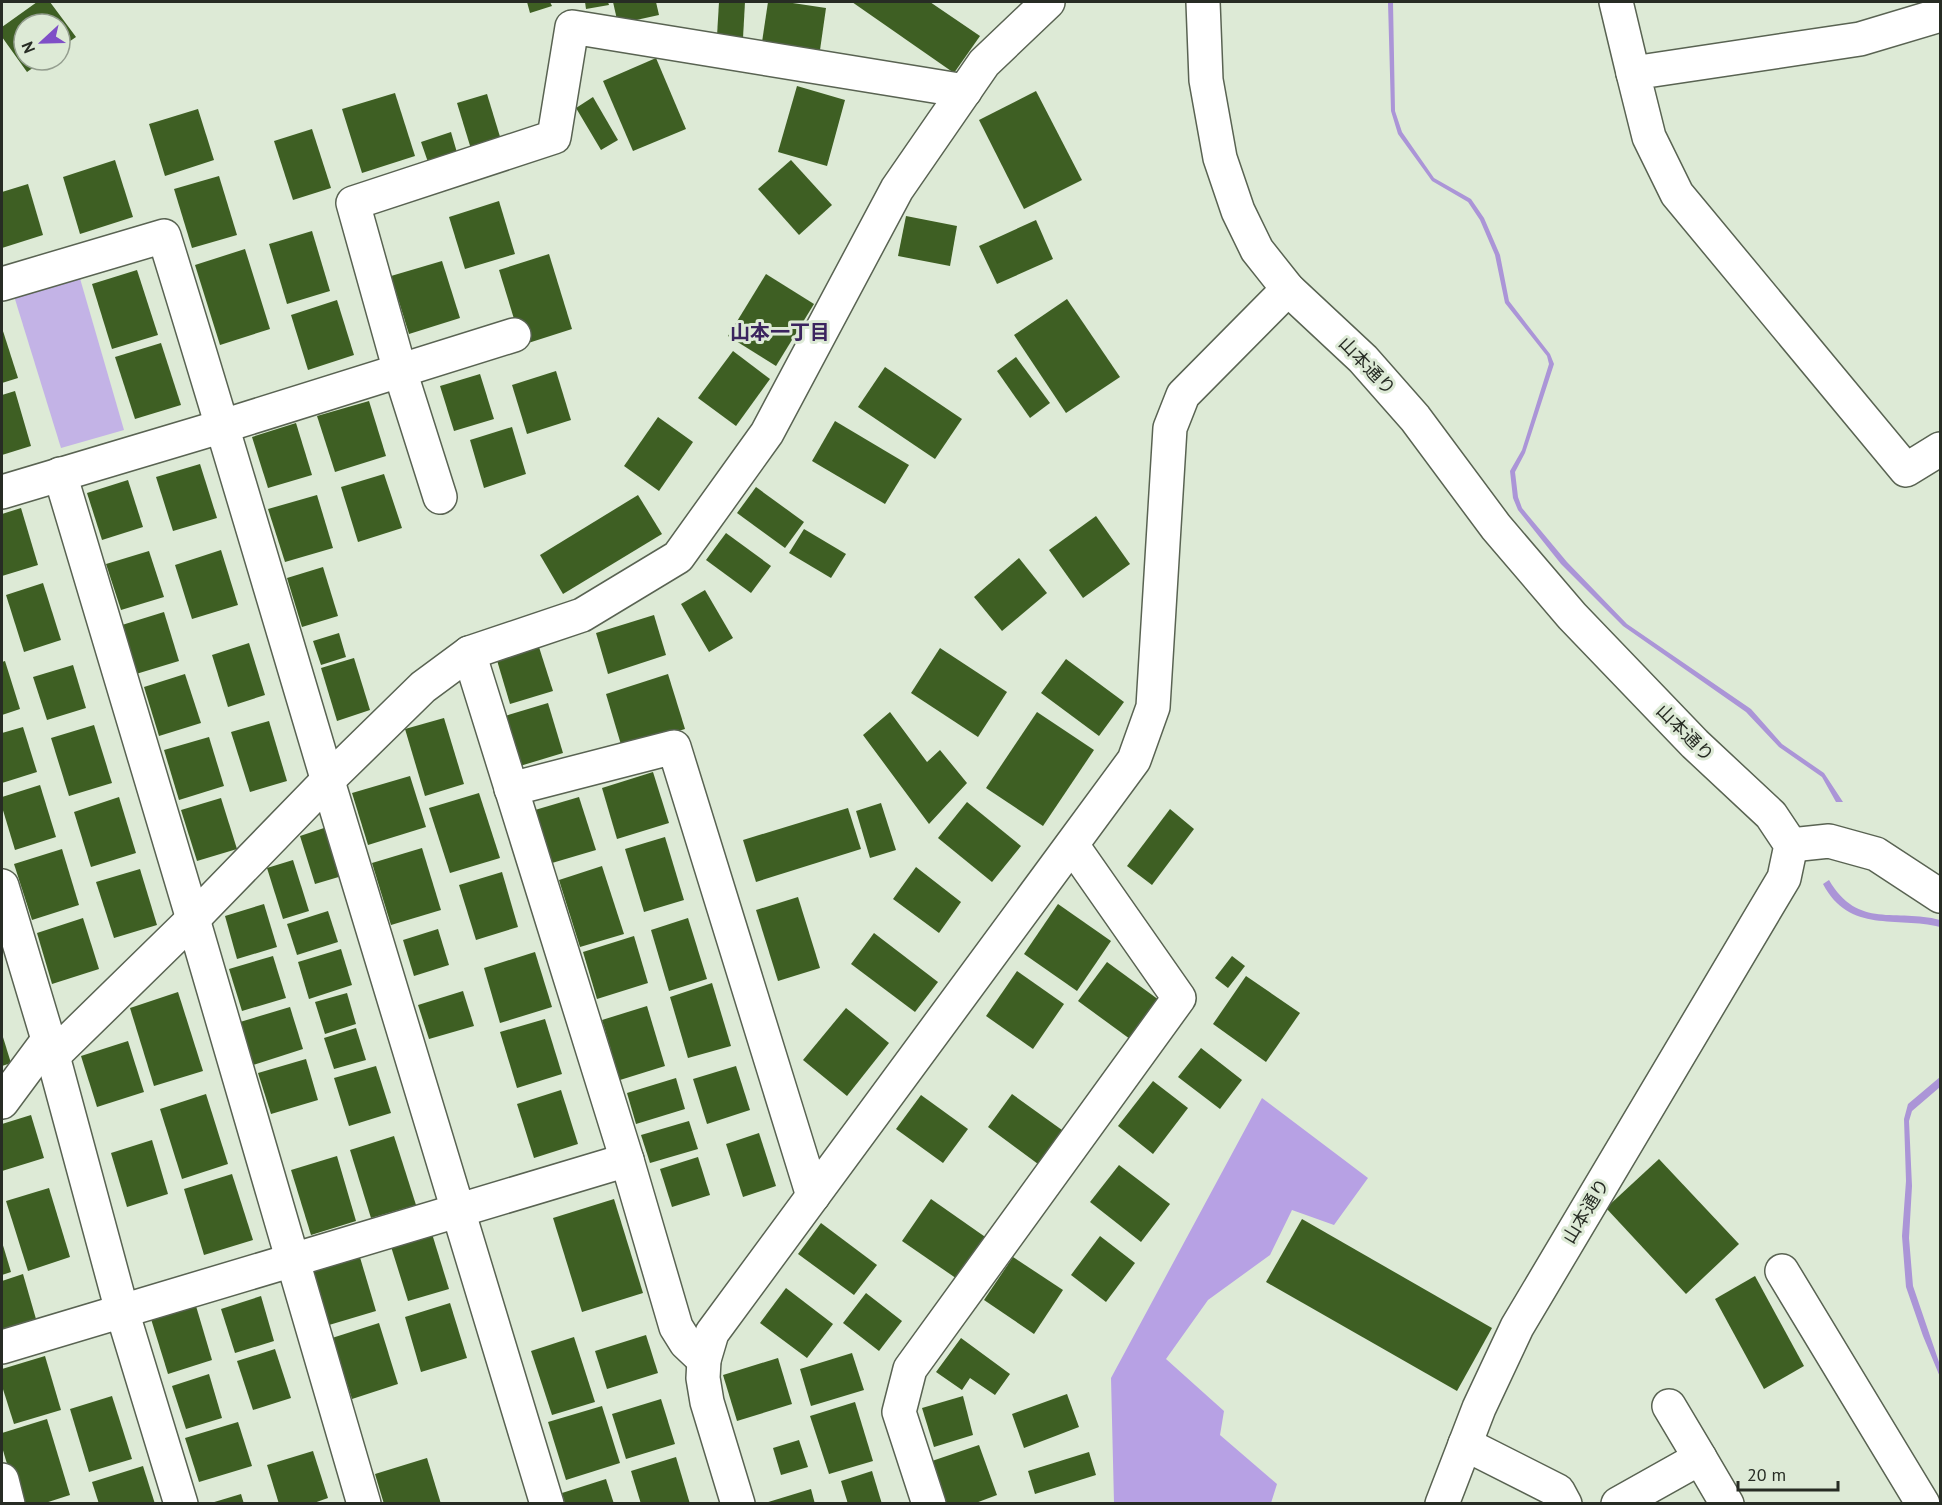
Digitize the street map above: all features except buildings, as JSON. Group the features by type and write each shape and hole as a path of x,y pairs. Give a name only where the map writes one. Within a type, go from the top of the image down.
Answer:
{"street":[{"path":"2,1102 50,1048 193,919 328,780 423,687 469,653 582,615 678,557 767,433 897,189 984,63 1048,2"},
{"name":"山本通り","path":"1203,2 1206,81 1220,158 1238,211 1257,250 1288,289 1363,359 1415,418 1496,527 1572,616 1695,744 1771,815 1791,845 1784,878 1517,1327 1479,1408 1442,1503"},
{"path":"1616,2 1649,137 1684,204 1906,470 1941,448"},
{"path":"1633,73 1860,39 1941,15"},
{"path":"440,496 400,371 353,203 554,137 572,27 965,91"},
{"path":"2,284 164,236 460,1210 546,1503"},
{"path":"738,1503 707,1402 703,1378 704,1360 712,1333 1134,760 1153,707 1170,428 1183,395 1288,289"},
{"path":"2,492 514,335"},
{"path":"60,474 364,1503"},
{"path":"469,653 627,1160 676,1327 686,1343 704,1360"},
{"path":"511,789 674,747 813,1196"},
{"path":"1791,845 1829,842 1876,854 1941,896"},
{"path":"929,1503 898,1412 910,1369 1179,998 1072,845"},
{"path":"2,886 50,1048 122,1311 181,1503"},
{"path":"2,1347 627,1160"},
{"path":"1782,1271 1923,1503"},
{"path":"1669,1406 1727,1503"},
{"path":"1465,1444 1558,1491 1564,1503"},
{"path":"1618,1503 1700,1458"},
{"path":"2,1480 8,1503"},
{"path":"1932,1503 1941,1500"}],"shaded area":[{"path":"1388,2 1393,2 1395,111 1402,132 1434,178 1471,199 1484,218 1500,255 1509,301 1550,354 1554,364 1525,453 1515,472 1518,497 1522,508 1567,562 1627,624 1751,709 1782,744 1824,773 1843,802 1836,802 1822,777 1779,747 1746,712 1623,626 1561,564 1518,510 1513,498 1510,471 1522,450 1549,364 1547,356 1505,303 1495,255 1480,220 1468,202 1432,181 1398,134 1391,111"},
{"path":"79,275 124,430 61,448 14,296"},
{"path":"1829,880 1840,896 1852,906 1879,914 1940,920 1940,927 1860,917 1846,910 1834,900 1823,884"},
{"path":"1940,1077 1940,1087 1912,1111 1909,1121 1912,1186 1909,1238 1913,1286 1940,1365 1940,1377 1906,1287 1902,1236 1906,1181 1904,1119 1908,1104"},
{"path":"1262,1098 1368,1178 1334,1225 1292,1210 1270,1255 1208,1300 1166,1359 1224,1411 1220,1435 1277,1484 1271,1503 1114,1503 1111,1378"}],"district":[{"name":"山本一丁目","path":"780,332"}]}
